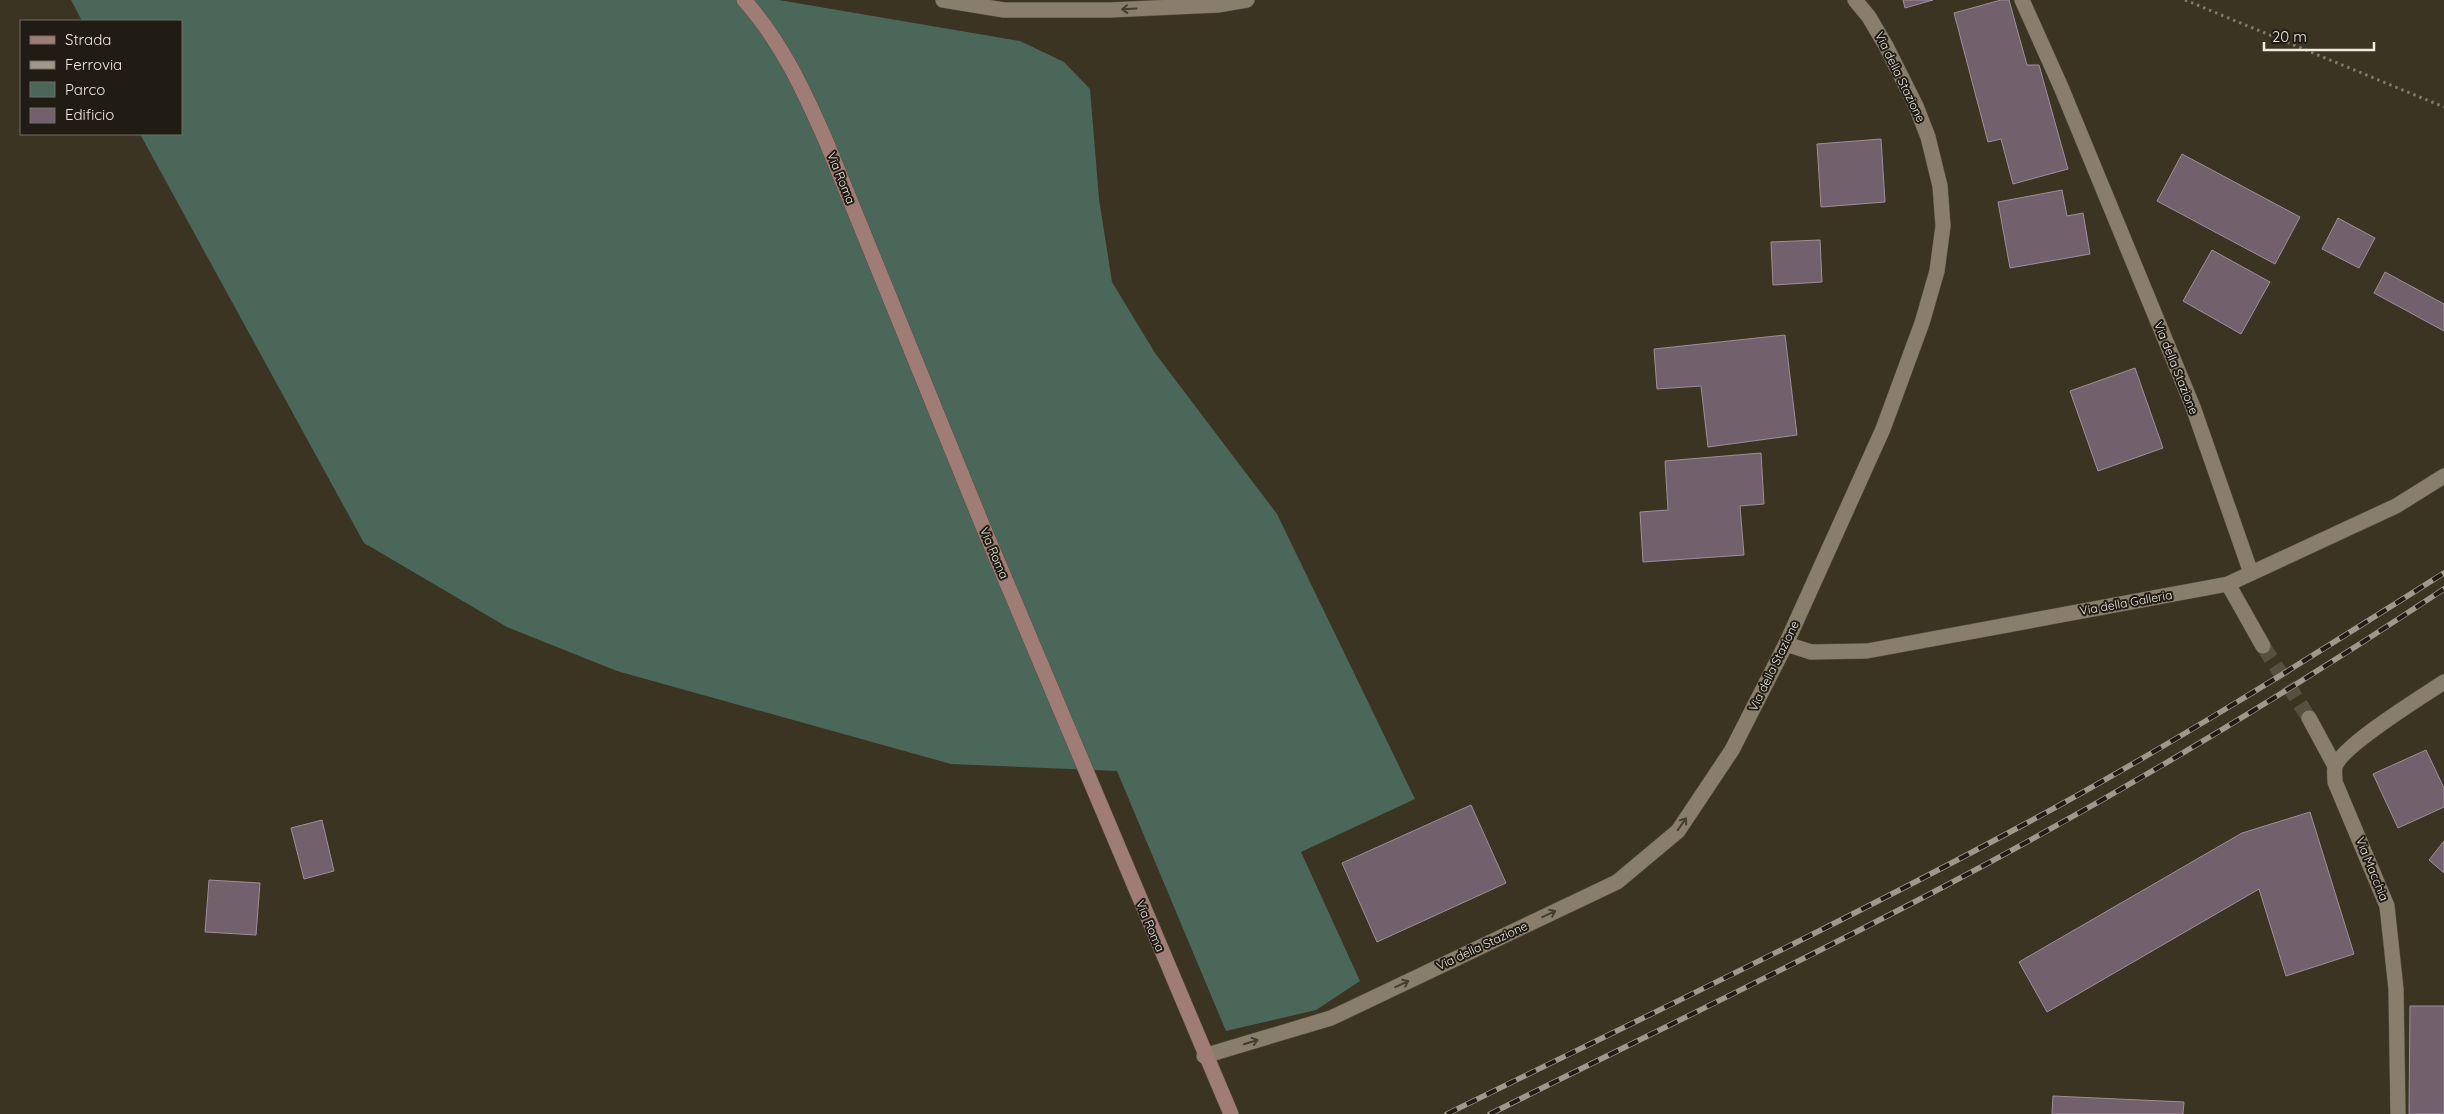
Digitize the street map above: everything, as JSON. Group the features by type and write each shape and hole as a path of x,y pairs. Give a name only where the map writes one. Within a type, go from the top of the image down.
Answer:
{"street":[{"name":"Via Roma","path":"744,0 776,42 802,89 826,141 988,538 1204,1056 1230,1114"},
{"path":"943,0 1004,10 1110,10 1218,5 1247,0"},
{"name":"Via della Stazione","path":"1204,1056 1331,1018 1617,882 1678,831 1732,750 1786,644 1889,411 1922,323 1937,271 1942,226 1940,186 1928,137 1916,106 1882,39 1856,0"},
{"name":"Via della Stazione","path":"2022,0 2061,87 2193,407 2250,573"},
{"name":"Via della Galleria","path":"1786,644 1811,652 1867,650 2228,584 2396,506 2444,476"},
{"path":"2228,584 2263,646"},
{"path":"2309,718 2335,766 2343,755 2357,742 2444,682"},
{"name":"Via Macchia","path":"2335,766 2335,782 2387,906 2396,988 2398,1114"}],"path":[{"path":"2185,0 2444,107"}],"green space":[{"path":"71,0 779,0 1020,41 1064,62 1090,89 1099,199 1112,282 1155,353 1277,514 1415,799 1301,852 1360,981 1316,1010 1226,1031 1117,771 951,764 617,671 507,627 364,543 141,135 182,135 182,20 81,20"}],"building":[{"path":"1903,0 1933,0 1905,8"},
{"path":"2001,0 2009,0 2027,65 2039,65 2068,169 2013,184 2001,139 1988,142 1954,13"},
{"path":"1881,139 1885,202 1821,207 1817,144"},
{"path":"2182,154 2300,217 2275,264 2157,201"},
{"path":"2062,190 2067,216 2083,213 2090,254 2010,268 1998,202"},
{"path":"2338,218 2375,238 2359,268 2322,249"},
{"path":"1820,240 1822,282 1773,285 1771,242"},
{"path":"2212,250 2270,282 2241,334 2183,301"},
{"path":"2385,272 2444,304 2444,331 2374,293"},
{"path":"1785,335 1797,435 1708,447 1701,386 1657,389 1654,349"},
{"path":"2135,368 2163,448 2098,471 2070,391"},
{"path":"1761,453 1764,504 1740,506 1744,555 1643,562 1640,512 1668,510 1665,461"},
{"path":"2426,750 2444,788 2444,807 2398,828 2373,774"},
{"path":"1471,805 1506,883 1377,942 1342,863"},
{"path":"2310,812 2354,954 2286,976 2259,889 2047,1012 2019,962 2242,833"},
{"path":"322,820 334,871 304,879 291,828"},
{"path":"2444,841 2444,873 2429,860"},
{"path":"209,880 260,883 256,935 205,932"},
{"path":"2410,1006 2444,1006 2444,1114 2409,1114"},
{"path":"2053,1096 2184,1102 2183,1114 2052,1114"}],"tunnel":[{"path":"2263,646 2309,718"}],"railway":[{"path":"1447,1114 1809,936 1952,863 2077,796 2288,671 2444,573"},
{"path":"1490,1114 1832,944 2009,852 2198,744 2322,668 2444,589"}]}
